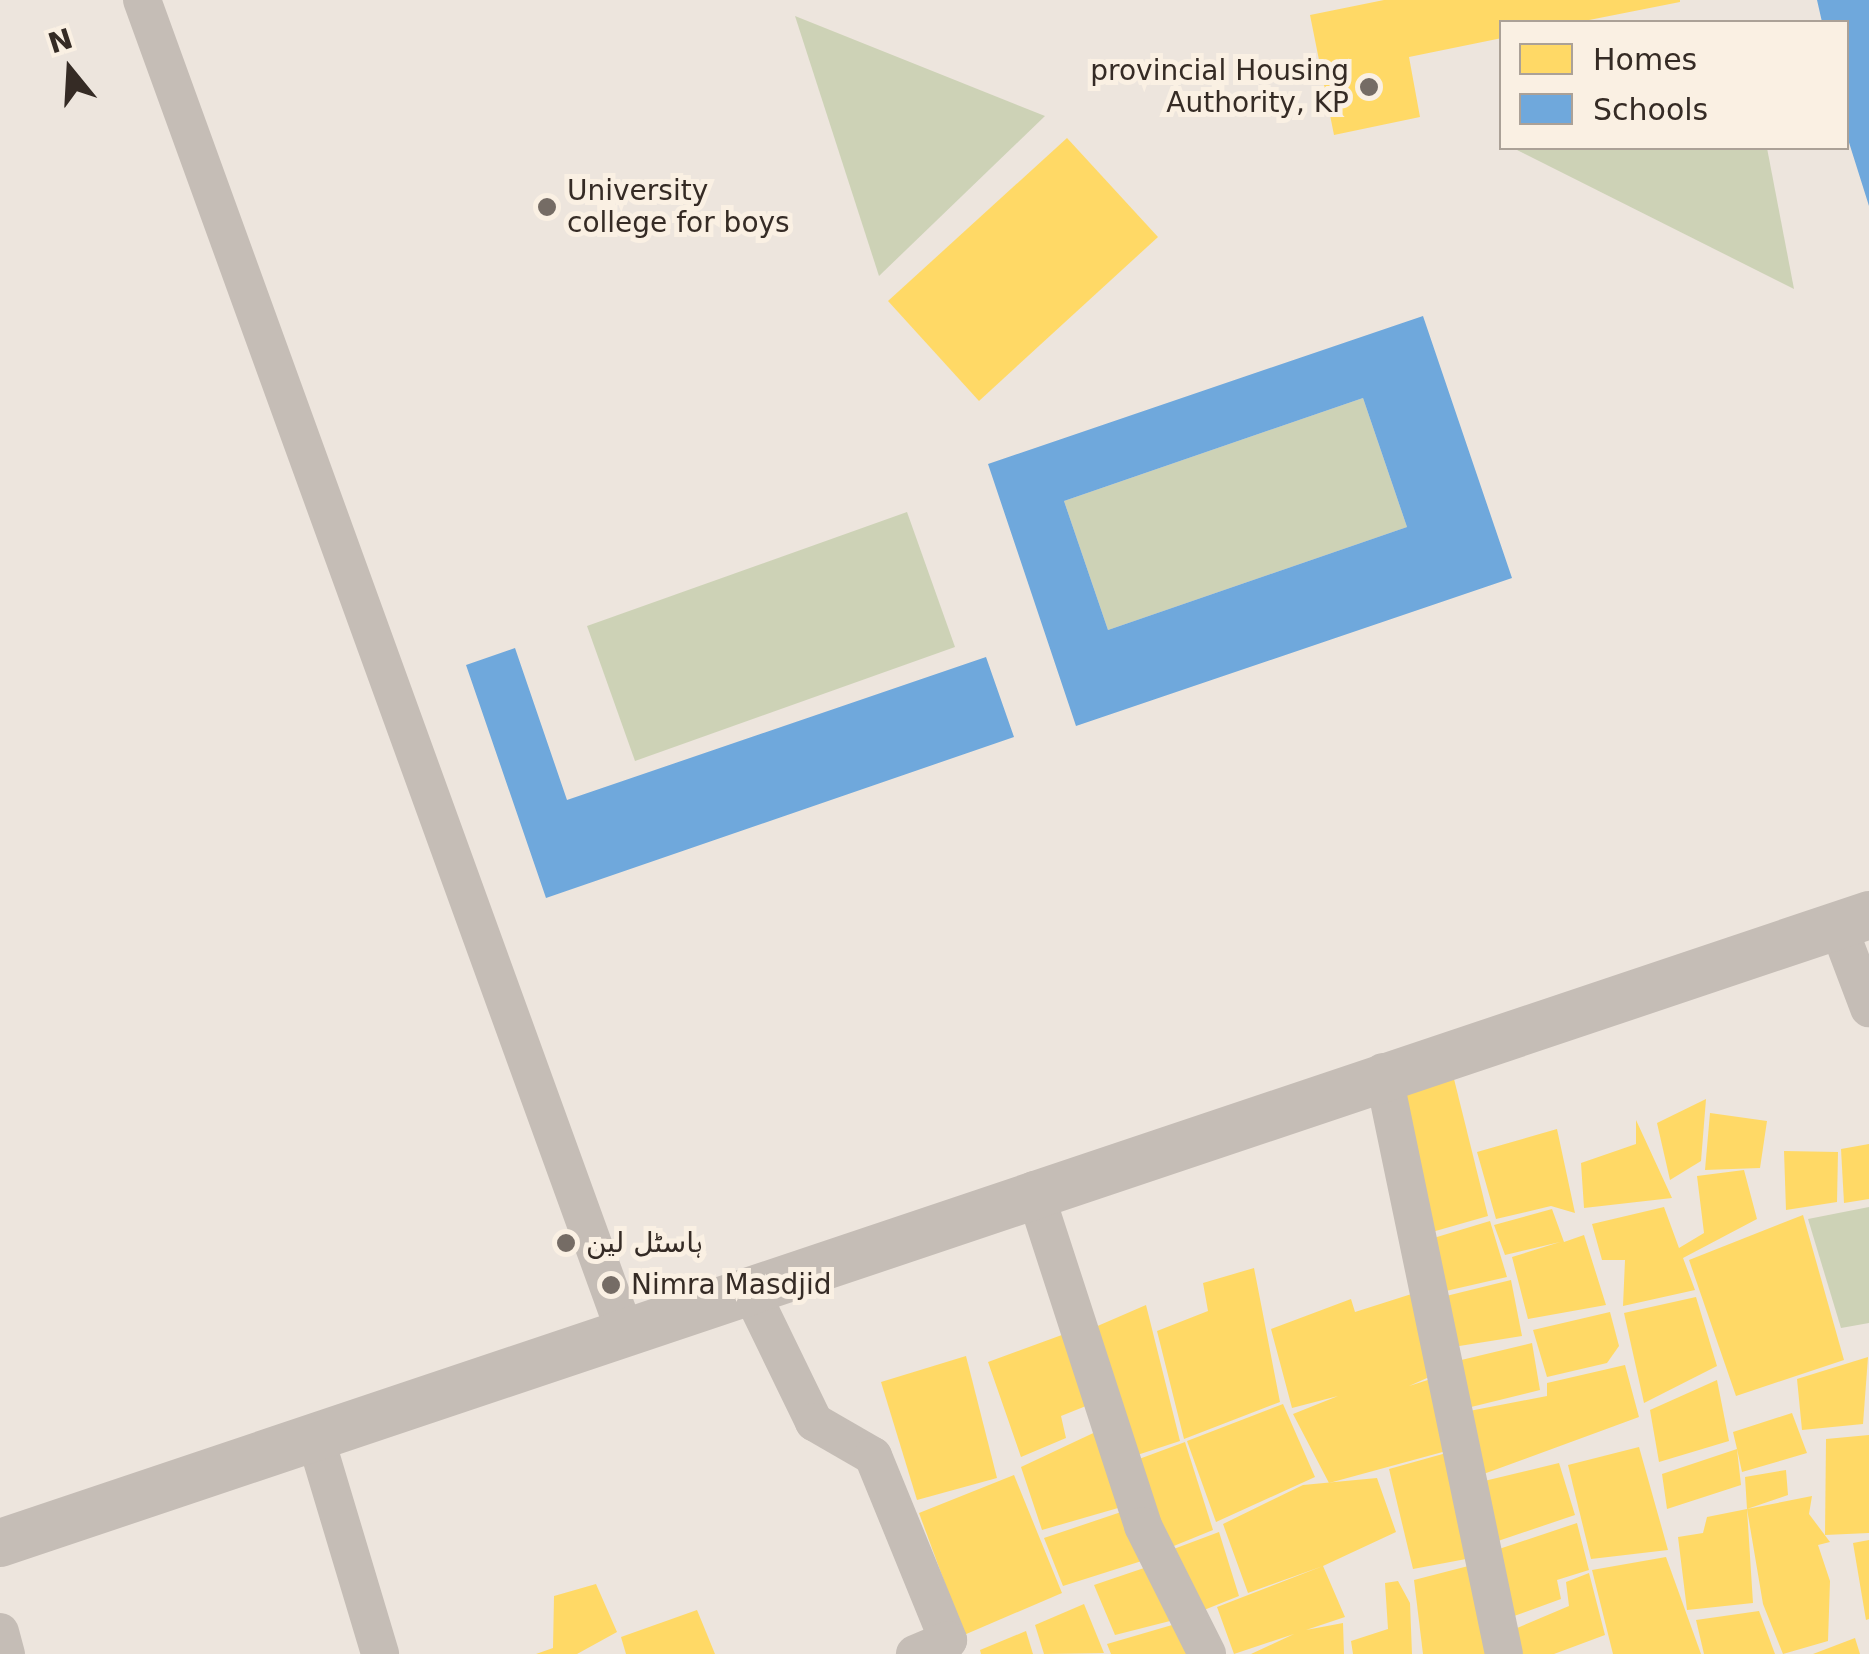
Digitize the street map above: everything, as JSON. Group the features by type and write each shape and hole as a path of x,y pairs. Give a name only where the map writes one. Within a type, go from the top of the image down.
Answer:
{"street":[{"path":"142,0 626,1334"},
{"path":"0,1543 316,1440 1383,1072 1854,920 1869,1008"},
{"path":"1383,1072 1504,1654"},
{"path":"1034,1190 1144,1526 1207,1654"},
{"path":"750,1290 814,1422 873,1456 948,1640 914,1654"},
{"path":"316,1440 380,1654"},
{"path":"0,1632 6,1654"}],"green space":[{"path":"795,16 1045,116 879,276"},
{"path":"1517,150 1767,150 1794,289"},
{"path":"1363,398 1407,527 1108,630 1064,501"},
{"path":"907,512 955,647 635,761 587,626"},
{"path":"1869,1207 1869,1323 1841,1328 1808,1219"}],"building: Homes":[{"name":"provincial Housing Authority, KP","path":"1384,0 1680,0 1589,20 1499,20 1499,39 1409,57 1420,117 1334,135 1310,15"},
{"path":"1067,138 1158,237 979,401 888,301"},
{"path":"1454,1079 1488,1216 1425,1234 1394,1094"},
{"path":"1706,1099 1701,1161 1670,1180 1657,1123"},
{"path":"1710,1113 1767,1121 1760,1168 1705,1170"},
{"path":"1636,1120 1672,1198 1584,1208 1581,1163 1636,1144"},
{"path":"1557,1129 1575,1213 1551,1206 1496,1219 1477,1152"},
{"path":"1869,1144 1869,1199 1844,1203 1841,1149"},
{"path":"1784,1151 1838,1152 1837,1202 1786,1210"},
{"path":"1744,1170 1757,1219 1683,1258 1695,1290 1623,1306 1625,1260 1602,1260 1592,1224 1664,1207 1679,1248 1704,1233 1697,1176"},
{"path":"1552,1209 1564,1242 1584,1235 1606,1305 1528,1319 1512,1257 1560,1242 1505,1255 1494,1225"},
{"path":"1803,1215 1844,1360 1736,1396 1689,1260"},
{"path":"1490,1221 1507,1277 1437,1293 1427,1240"},
{"path":"1254,1268 1280,1402 1184,1439 1157,1331 1208,1311 1203,1283"},
{"path":"1511,1280 1522,1336 1453,1347 1438,1298"},
{"path":"1421,1291 1427,1378 1409,1386 1431,1379 1450,1450 1329,1483 1293,1414 1338,1396 1292,1408 1271,1329 1351,1299 1355,1312"},
{"path":"1696,1297 1717,1366 1644,1403 1624,1313"},
{"path":"1146,1305 1180,1441 1125,1459 1086,1331"},
{"path":"1610,1312 1619,1346 1607,1363 1547,1377 1533,1330"},
{"path":"1070,1332 1091,1404 1061,1416 1066,1438 1021,1457 988,1362"},
{"path":"1532,1343 1540,1390 1463,1409 1457,1361"},
{"path":"966,1356 997,1478 917,1500 881,1382"},
{"path":"1868,1357 1863,1424 1802,1430 1797,1379"},
{"path":"1625,1365 1639,1417 1478,1476 1464,1412 1547,1396 1547,1383"},
{"path":"1717,1380 1729,1441 1659,1462 1650,1410"},
{"path":"1283,1404 1315,1477 1216,1522 1187,1441"},
{"path":"1792,1413 1807,1453 1742,1472 1733,1432"},
{"path":"1104,1428 1125,1506 1042,1530 1021,1467"},
{"path":"1869,1435 1869,1533 1825,1535 1826,1439"},
{"path":"1185,1442 1213,1530 1159,1552 1131,1462"},
{"path":"1639,1447 1668,1550 1591,1559 1568,1465"},
{"path":"1737,1449 1741,1485 1667,1509 1662,1474"},
{"path":"1457,1450 1482,1556 1413,1569 1389,1469"},
{"path":"1559,1463 1575,1515 1498,1541 1480,1482"},
{"path":"1786,1470 1788,1495 1747,1509 1745,1477"},
{"path":"1014,1475 1062,1593 964,1635 919,1513"},
{"path":"1377,1478 1396,1532 1323,1566 1248,1593 1223,1524 1303,1485"},
{"path":"1812,1496 1809,1514 1830,1542 1818,1545 1830,1581 1828,1641 1783,1654 1763,1604 1747,1509"},
{"path":"1133,1508 1148,1559 1063,1586 1044,1538"},
{"path":"1747,1509 1753,1603 1687,1610 1678,1537 1703,1533 1707,1517"},
{"path":"1577,1523 1589,1570 1557,1580 1561,1599 1503,1620 1490,1552"},
{"path":"1219,1532 1239,1596 1194,1614 1163,1553"},
{"path":"1869,1540 1869,1619 1866,1620 1853,1543"},
{"path":"1666,1557 1701,1654 1613,1654 1592,1570"},
{"path":"1480,1563 1493,1654 1423,1654 1414,1580"},
{"path":"1323,1566 1345,1617 1306,1630 1343,1623 1344,1654 1251,1654 1294,1634 1234,1654 1217,1607"},
{"path":"1144,1568 1174,1620 1115,1635 1094,1585"},
{"path":"1589,1573 1605,1635 1554,1654 1507,1654 1503,1634 1569,1606 1566,1582"},
{"path":"1398,1581 1410,1603 1412,1654 1353,1654 1351,1641 1388,1629 1385,1583"},
{"path":"596,1584 617,1632 577,1654 536,1654 553,1648 554,1596"},
{"path":"1084,1604 1104,1653 1044,1654 1035,1625"},
{"path":"697,1610 715,1654 626,1654 621,1637"},
{"path":"1759,1611 1775,1654 1704,1654 1696,1620"},
{"path":"1179,1623 1194,1654 1111,1654 1107,1644"},
{"path":"1026,1631 1033,1654 981,1654 980,1650"},
{"path":"1855,1638 1860,1654 1813,1654"}],"building: Schools":[{"path":"1817,0 1869,0 1869,206 1849,143 1849,20 1822,20"},
{"path":"1423,316 1512,578 1076,726 988,464","holes":["1363,398 1407,527 1108,630 1064,501"]},
{"path":"515,648 567,800 986,657 1014,737 546,898 466,665"}],"place":[{"name":"provincial Housing Authority, KP","path":"1369,87"},
{"name":"University college for boys","path":"547,207"},
{"name":"ہاسٹل لین","path":"566,1243"},
{"name":"Nimra Masdjid","path":"611,1285"}]}
